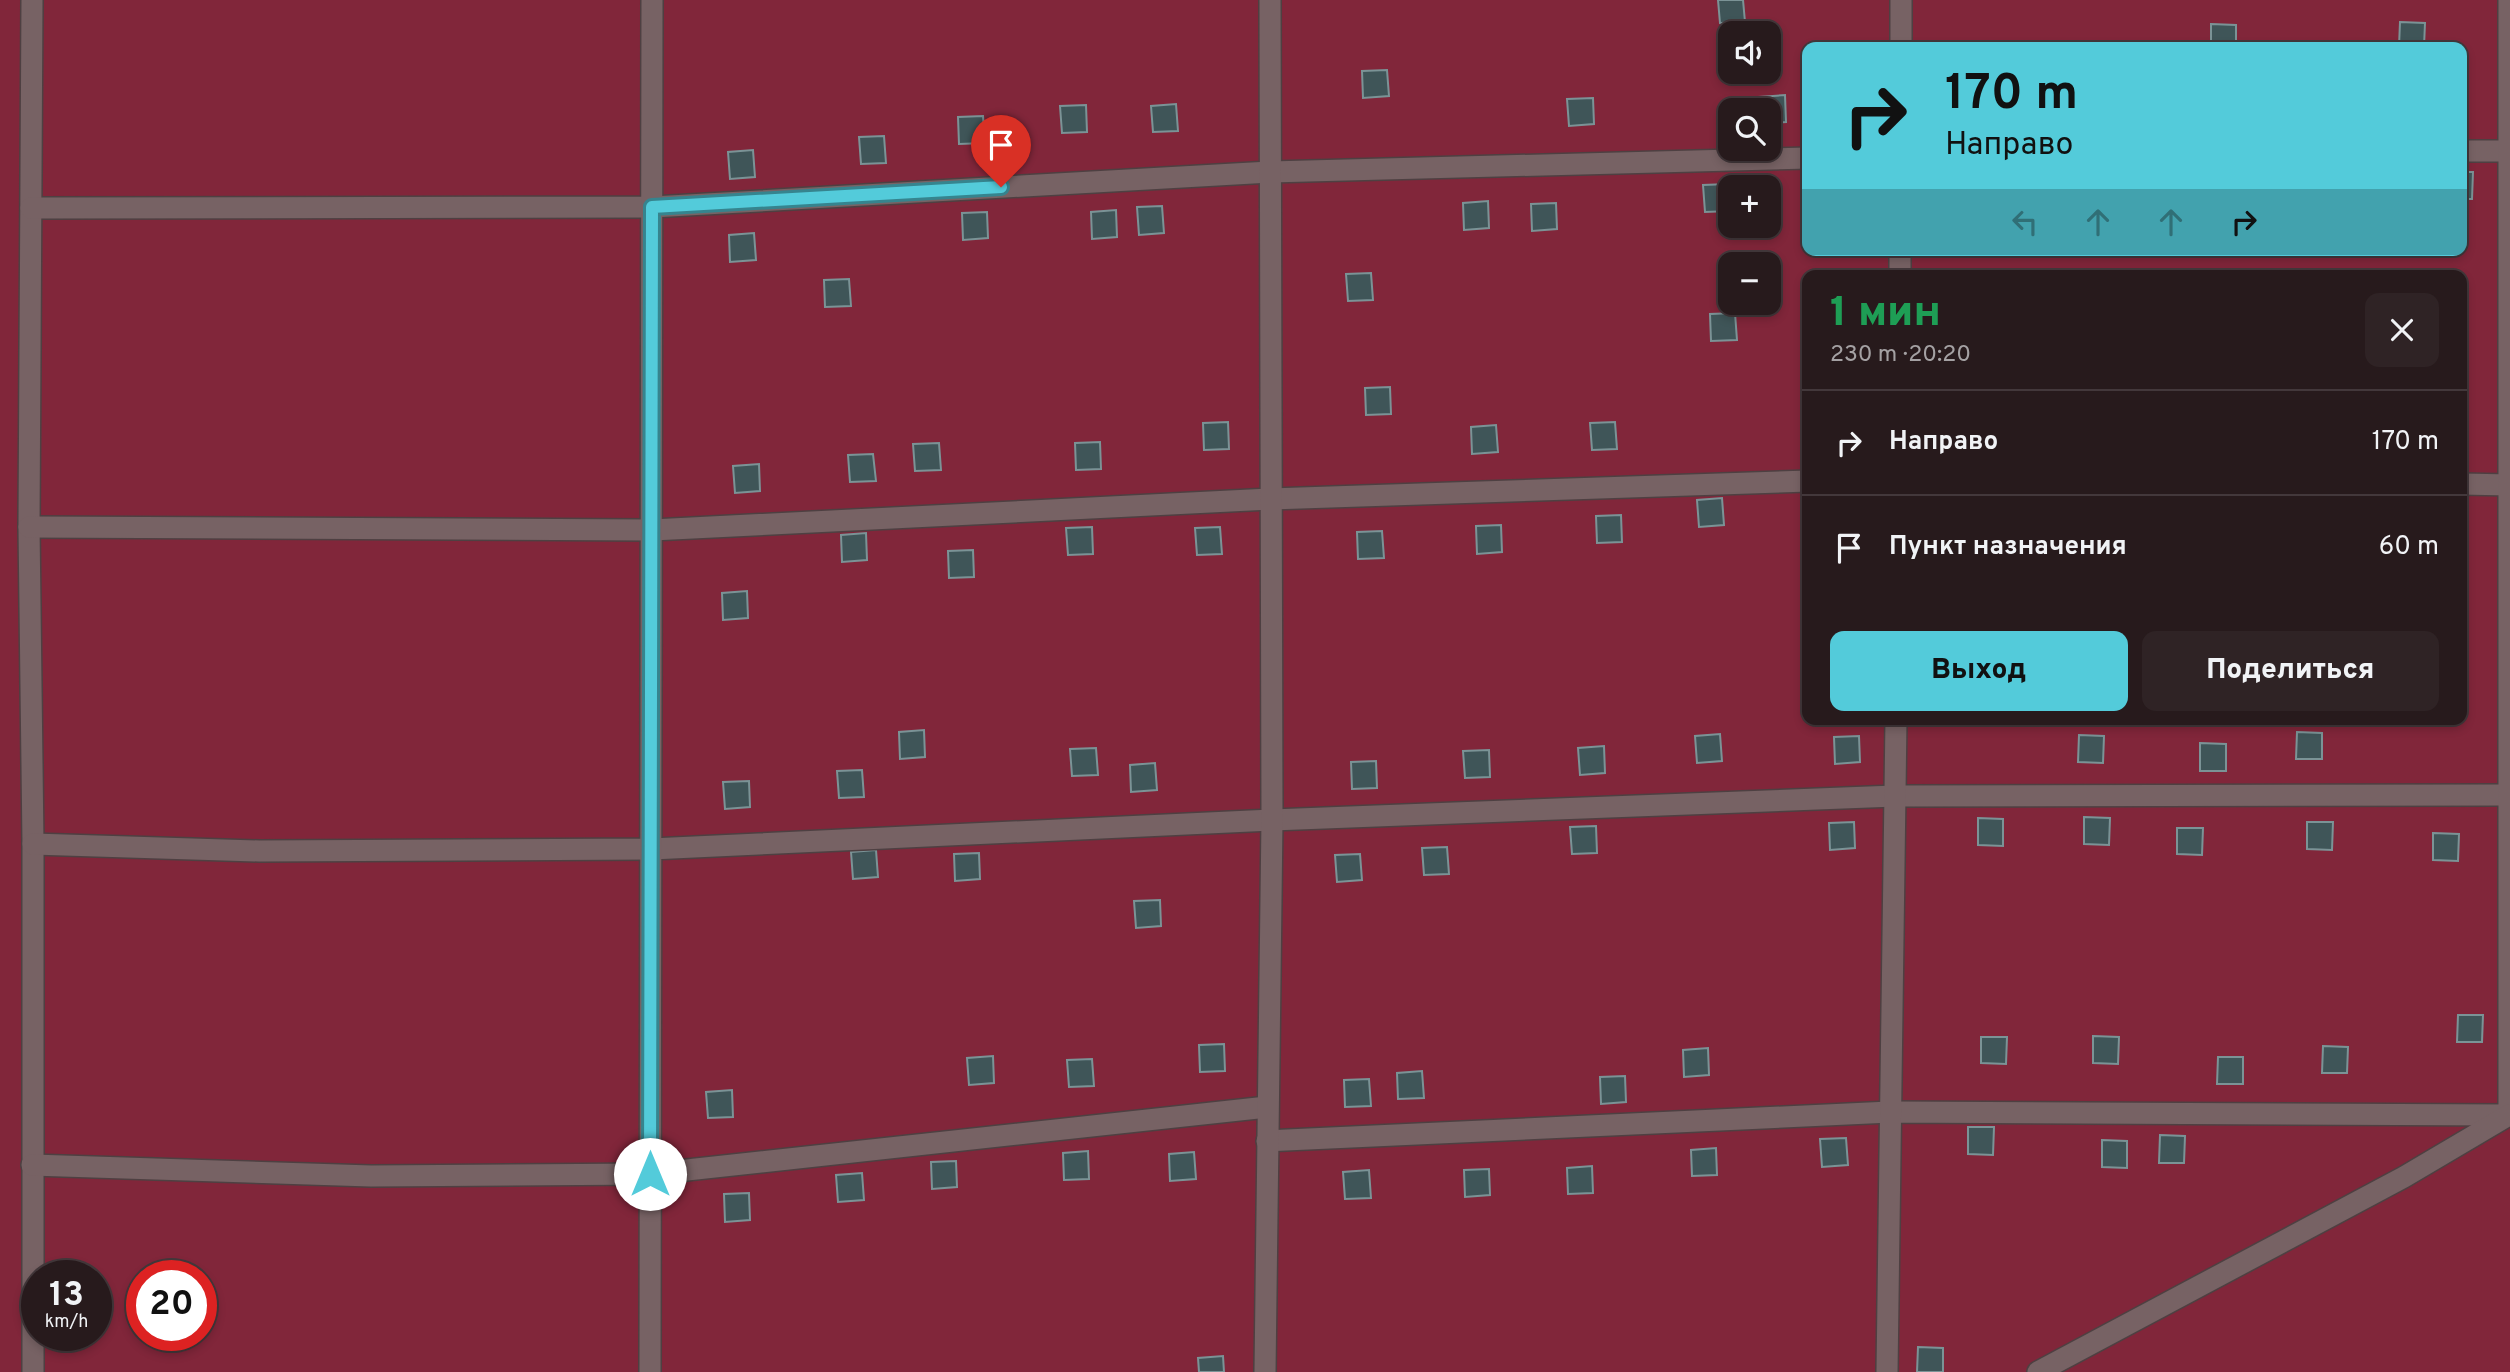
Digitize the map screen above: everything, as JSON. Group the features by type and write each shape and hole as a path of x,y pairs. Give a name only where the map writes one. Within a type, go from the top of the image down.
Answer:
{"lane":[{"path":"32,0 29,527 33,844 33,1372"},
{"path":"650,1372 652,0"},
{"path":"1265,1372 1272,820 1270,0"},
{"path":"1901,0 1901,42"},
{"path":"2509,0 2510,1115"},
{"path":"2467,151 2509,151"},
{"path":"31,208 652,207 1270,172 1802,158"},
{"path":"29,527 652,530 1270,499 1802,481"},
{"path":"2467,484 2509,485"},
{"path":"1886,1372 1896,725"},
{"path":"33,844 259,851 651,849 1272,820 1895,796 2510,795"},
{"path":"32,1165 371,1175 650,1174 1267,1107"},
{"path":"1267,1140 1890,1112 2510,1115"},
{"path":"2038,1372 2404,1177 2510,1115"}],"shaded area":[{"path":"0,0 2510,0 2510,1372 0,1372"}],"building":[{"path":"1718,0 1743,0 1745,21 1720,21"},
{"path":"2400,22 2425,23 2424,42 2399,42"},
{"path":"2211,24 2236,25 2236,42 2211,42"},
{"path":"1387,70 1389,96 1363,98 1362,71"},
{"path":"1785,95 1786,122 1781,122 1781,98 1759,97"},
{"path":"1593,98 1594,124 1569,126 1567,99"},
{"path":"1176,104 1178,131 1153,132 1151,106"},
{"path":"1086,105 1087,132 1062,133 1060,106"},
{"path":"983,116 985,143 959,144 958,117"},
{"path":"884,136 886,163 861,164 859,137"},
{"path":"753,150 755,177 730,179 728,152"},
{"path":"2467,172 2473,172 2472,199 2467,199"},
{"path":"1718,184 1718,211 1705,212 1703,185"},
{"path":"1488,201 1489,228 1464,230 1463,203"},
{"path":"1556,203 1557,229 1532,231 1531,204"},
{"path":"1162,206 1164,233 1139,235 1137,207"},
{"path":"1116,210 1117,237 1092,239 1091,212"},
{"path":"987,212 988,238 963,240 962,213"},
{"path":"754,233 756,260 730,262 729,235"},
{"path":"1371,273 1373,300 1348,301 1346,274"},
{"path":"849,279 851,306 825,307 824,280"},
{"path":"1710,314 1735,315 1737,340 1711,341"},
{"path":"1390,387 1391,414 1366,415 1365,388"},
{"path":"1228,422 1229,449 1204,450 1203,423"},
{"path":"1615,422 1617,449 1592,450 1590,423"},
{"path":"1496,425 1498,452 1472,454 1471,427"},
{"path":"1100,442 1101,469 1076,470 1075,443"},
{"path":"939,443 941,470 915,471 913,444"},
{"path":"873,454 876,481 850,482 848,455"},
{"path":"759,464 760,491 735,493 733,466"},
{"path":"1722,498 1724,525 1699,527 1697,500"},
{"path":"1621,515 1622,542 1597,543 1596,516"},
{"path":"1501,525 1502,552 1477,554 1476,526"},
{"path":"1092,527 1093,554 1068,555 1066,528"},
{"path":"1220,527 1222,554 1197,555 1195,528"},
{"path":"1382,531 1384,558 1358,559 1357,532"},
{"path":"866,533 867,560 842,562 841,535"},
{"path":"973,550 974,577 949,578 948,551"},
{"path":"747,591 748,618 723,620 722,593"},
{"path":"924,730 925,757 900,759 899,732"},
{"path":"2297,732 2322,733 2322,759 2296,759"},
{"path":"1720,734 1722,761 1697,763 1695,736"},
{"path":"2079,735 2104,736 2103,763 2078,762"},
{"path":"1859,736 1860,762 1835,764 1834,737"},
{"path":"2200,743 2226,744 2226,771 2200,771"},
{"path":"1604,746 1605,773 1580,775 1578,748"},
{"path":"1096,748 1098,775 1072,776 1070,749"},
{"path":"1489,750 1490,777 1465,778 1463,751"},
{"path":"1376,761 1377,788 1352,789 1351,762"},
{"path":"1155,763 1157,790 1131,792 1130,765"},
{"path":"862,770 864,797 839,798 837,771"},
{"path":"749,781 750,807 725,809 723,782"},
{"path":"2084,817 2110,818 2109,845 2084,844"},
{"path":"1978,818 2003,819 2003,846 1978,845"},
{"path":"1854,822 1855,848 1830,850 1829,823"},
{"path":"2307,822 2333,822 2332,850 2307,849"},
{"path":"1596,826 1597,853 1572,854 1570,827"},
{"path":"2177,828 2203,828 2202,855 2177,854"},
{"path":"2433,833 2459,834 2458,861 2433,860"},
{"path":"1447,847 1449,874 1424,875 1422,848"},
{"path":"876,850 878,877 853,879 851,852"},
{"path":"979,853 980,879 955,881 954,854"},
{"path":"1360,854 1362,880 1337,882 1335,855"},
{"path":"1160,900 1161,926 1136,928 1134,901"},
{"path":"2458,1015 2483,1015 2482,1042 2457,1042"},
{"path":"2093,1036 2119,1037 2118,1064 2093,1063"},
{"path":"1981,1037 2007,1037 2006,1064 1981,1063"},
{"path":"1224,1044 1225,1071 1200,1072 1199,1045"},
{"path":"2323,1046 2348,1047 2347,1073 2322,1073"},
{"path":"1708,1048 1709,1075 1684,1077 1683,1050"},
{"path":"993,1056 994,1083 969,1085 967,1058"},
{"path":"2218,1057 2243,1057 2243,1084 2217,1084"},
{"path":"1092,1059 1094,1086 1069,1087 1067,1060"},
{"path":"1422,1071 1424,1098 1398,1099 1397,1073"},
{"path":"1625,1076 1626,1102 1601,1104 1600,1077"},
{"path":"1369,1079 1371,1106 1345,1107 1344,1080"},
{"path":"732,1090 733,1117 708,1118 706,1092"},
{"path":"1968,1127 1994,1127 1993,1155 1968,1154"},
{"path":"2160,1135 2185,1136 2184,1163 2159,1163"},
{"path":"1846,1138 1848,1165 1822,1167 1820,1139"},
{"path":"2102,1140 2127,1141 2127,1168 2102,1167"},
{"path":"1716,1148 1717,1175 1692,1176 1691,1150"},
{"path":"1088,1151 1089,1179 1064,1180 1063,1153"},
{"path":"1194,1152 1196,1179 1170,1181 1169,1154"},
{"path":"956,1161 957,1187 932,1189 931,1162"},
{"path":"1592,1166 1593,1193 1568,1194 1567,1168"},
{"path":"1489,1169 1490,1195 1465,1197 1464,1170"},
{"path":"1369,1170 1371,1198 1345,1199 1343,1172"},
{"path":"862,1173 864,1200 838,1202 836,1175"},
{"path":"749,1193 750,1220 725,1222 724,1194"},
{"path":"1918,1347 1943,1348 1943,1372 1917,1372"},
{"path":"1223,1356 1224,1372 1199,1372 1198,1358"}],"route":[{"path":"650,1174 652,207 1001,187"}]}
